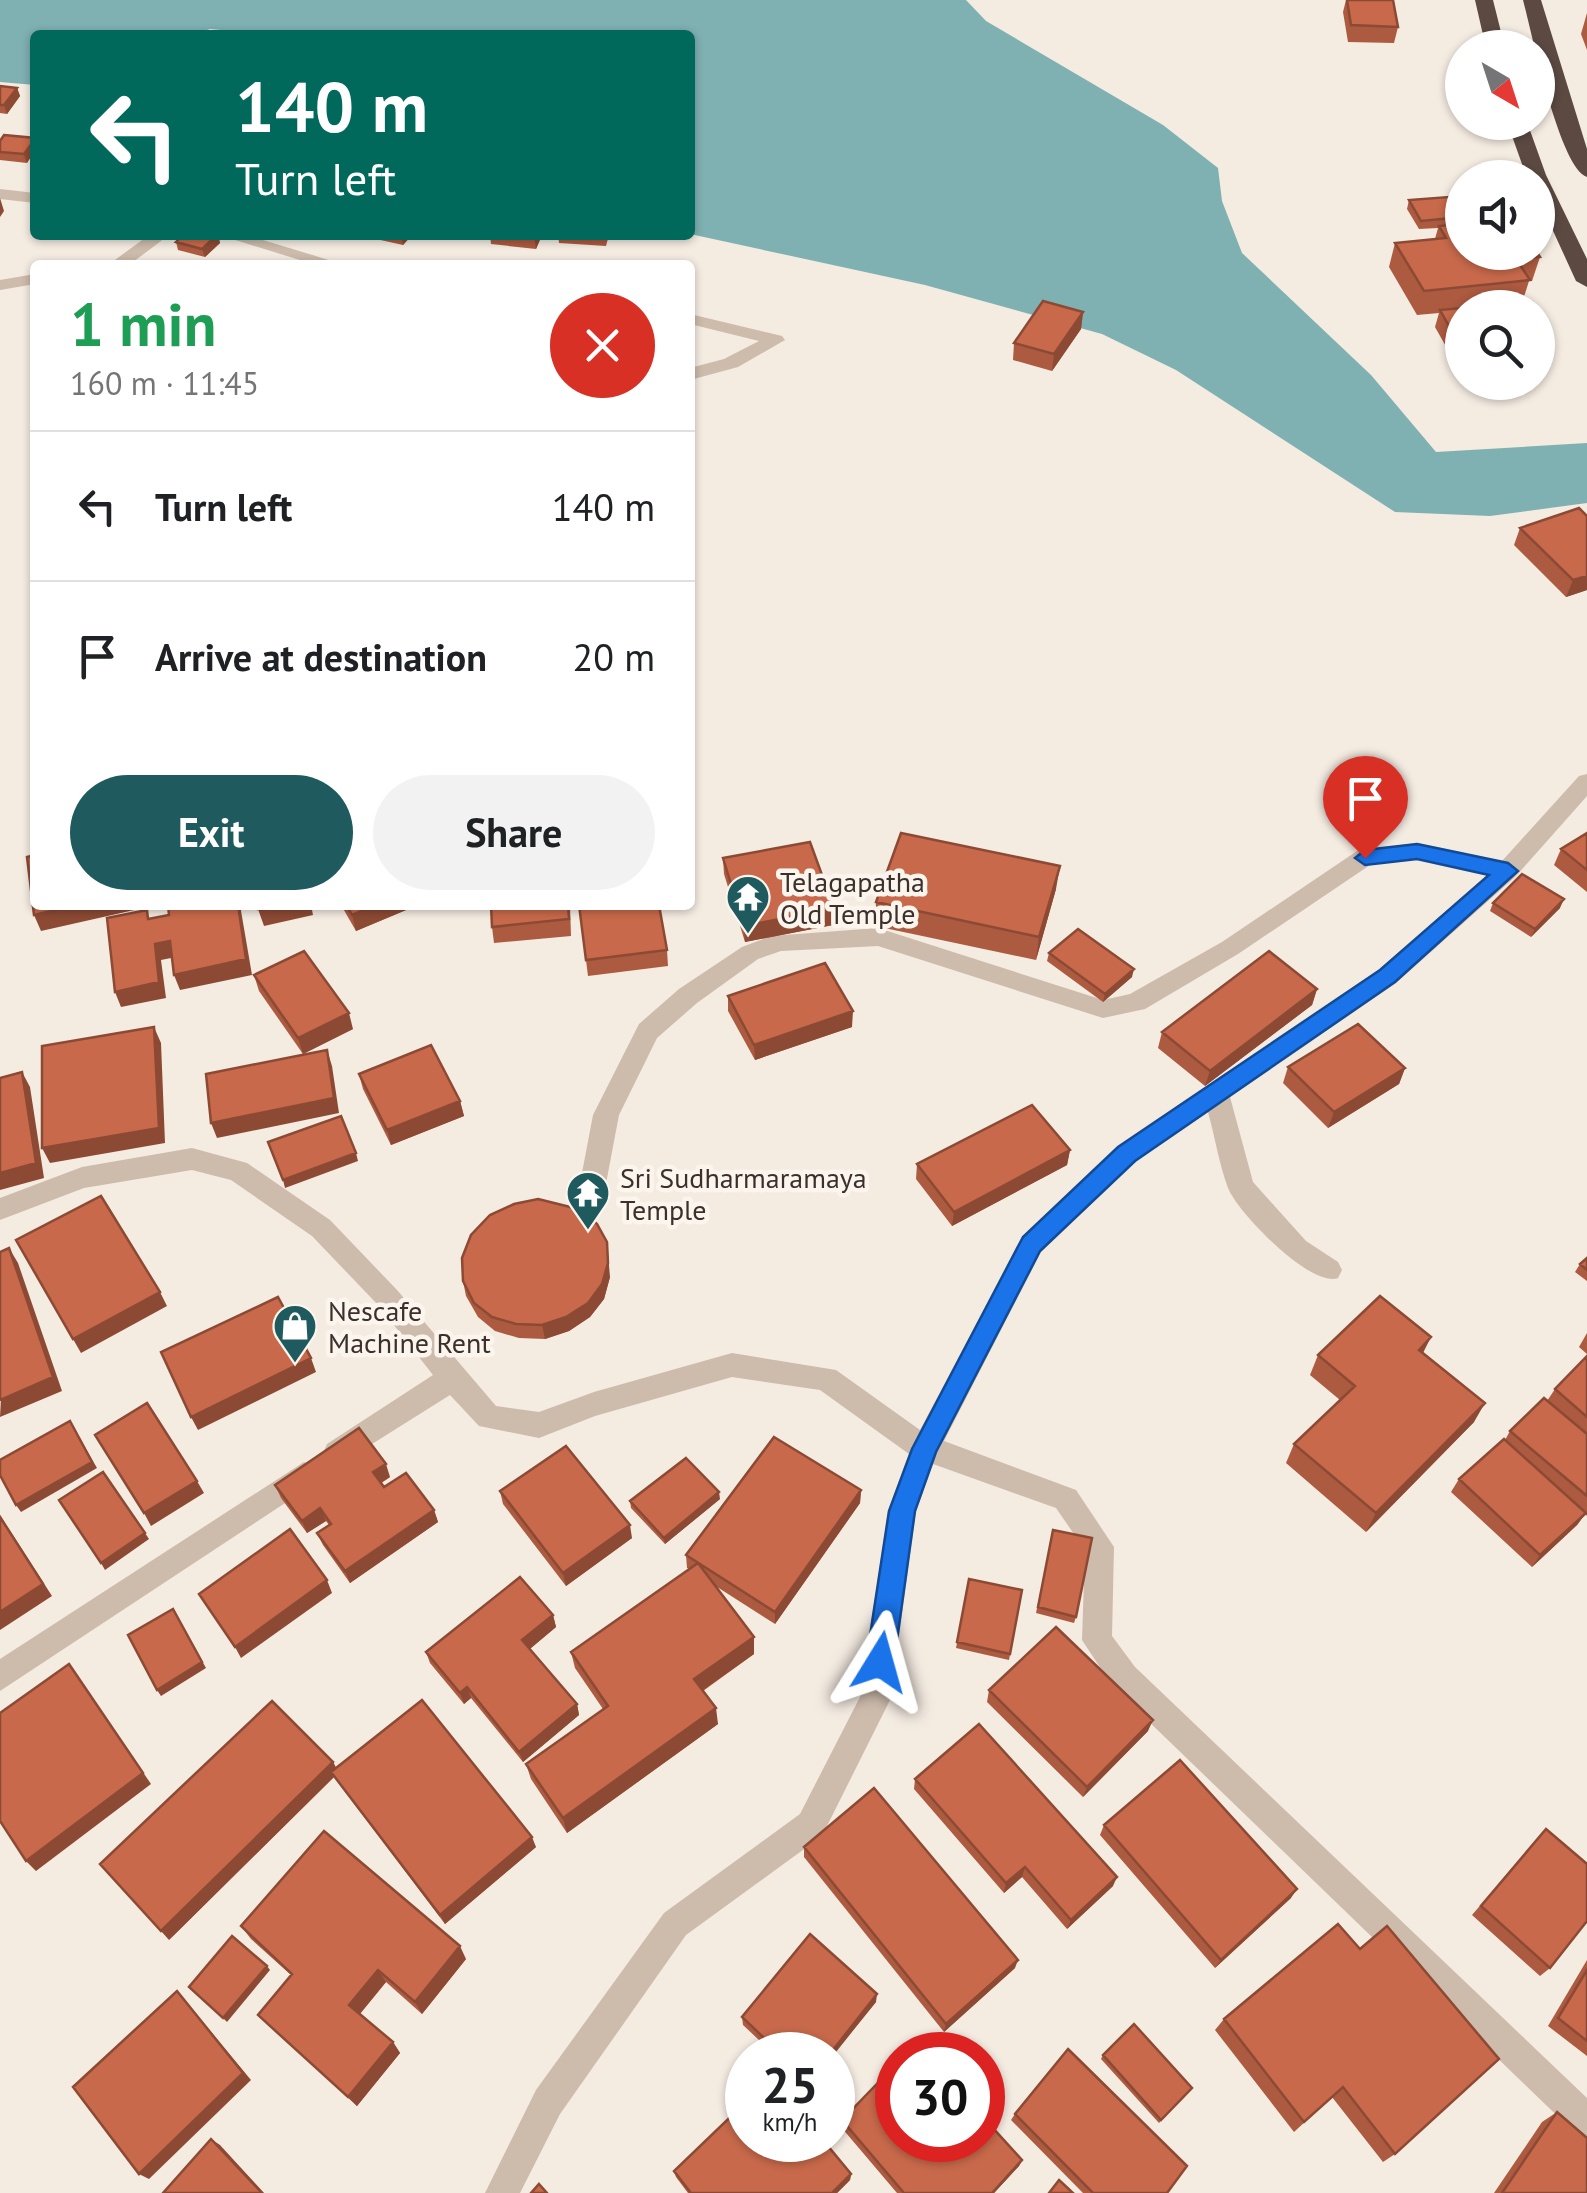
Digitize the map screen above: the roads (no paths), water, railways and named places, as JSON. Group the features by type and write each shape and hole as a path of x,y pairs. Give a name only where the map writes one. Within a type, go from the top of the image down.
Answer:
{"highway":[{"path":"1484,0 1492,30"},
{"path":"1532,0 1570,131 1587,172"},
{"path":"1555,213 1587,280"}],"street":[{"path":"0,194 30,197"},
{"path":"128,260 154,240"},
{"path":"246,240 318,260"},
{"path":"0,285 30,280"},
{"path":"695,320 776,340 731,362 695,373"},
{"path":"502,2193 548,2102 674,1924 811,1825 874,1700 902,1511 924,1449 1032,1244 1126,1154 1388,976 1508,871 1587,782"},
{"path":"591,1194 606,1116 648,1030 750,953 779,942 878,937 1103,1010 1136,1002 1199,966 1365,858 1417,852 1508,871"},
{"path":"1216,1093 1241,1187 1297,1250 1329,1270"},
{"path":"0,1209 82,1178 192,1159 238,1171 321,1228 388,1298 489,1418 539,1425 594,1404 732,1366 826,1379 924,1449 1066,1499 1100,1547 1097,1640 1124,1677 1587,2121"},
{"path":"0,1676 452,1378"}],"water":[{"path":"0,0 966,0 986,21 1163,125 1218,168 1222,201 1242,253 1371,375 1436,452 1587,443 1587,503 1490,516 1395,512 1176,370 1102,334 925,285 695,235 695,30 30,30 30,85 0,82"}],"place":[{"name":"Telagapatha Old Temple","path":"748,935"},
{"name":"Sri Sudharmaramaya Temple","path":"588,1231"},
{"name":"Nescafe Machine Rent","path":"295,1364"}]}
